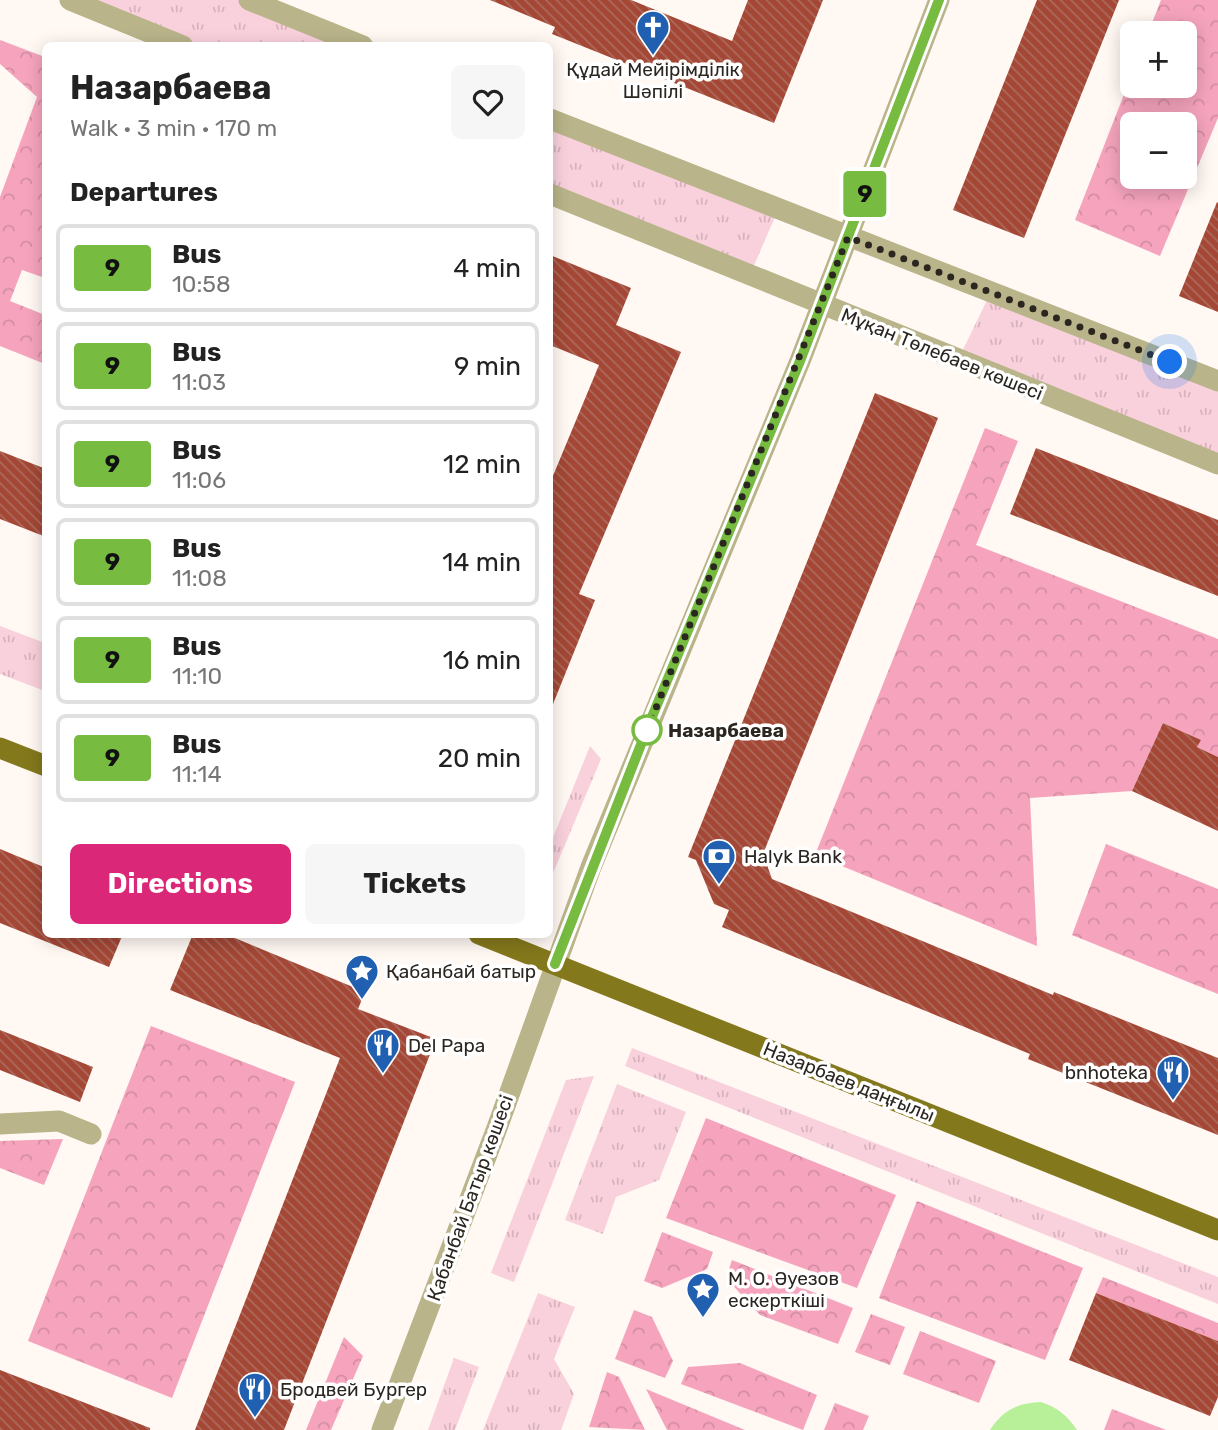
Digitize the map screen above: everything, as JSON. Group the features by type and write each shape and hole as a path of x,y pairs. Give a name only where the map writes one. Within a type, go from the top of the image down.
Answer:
{"main road":[{"path":"0,748 42,764"},
{"name":"Назарбаев даңғылы","path":"489,938 1218,1230"}],"street":[{"path":"70,0 173,42"},
{"path":"248,0 353,42"},
{"path":"555,964 649,724 821,305 939,0"},
{"path":"553,120 1218,381"},
{"name":"Мұқан Төлебаев көшесі","path":"553,195 1218,464"},
{"name":"Қабанбай Батыр көшесі","path":"382,1430 492,1141 555,964"},
{"path":"0,1124 59,1121 91,1134"}],"green space":[{"path":"70,0 249,0 355,42 175,42"},
{"path":"1161,0 1218,0 1218,118 1197,168 1197,112 1120,112 1120,189 1188,189 1160,256 1075,220 1123,98 1197,98 1197,21 1153,21"},
{"path":"0,40 42,56 42,277 22,270 10,301 42,314 42,363 0,346 0,197 37,97 0,64"},
{"path":"553,120 778,210 749,277 553,195"},
{"path":"991,292 1218,381 1218,464 958,360"},
{"path":"985,428 1018,441 976,545 1218,639 1218,757 1197,747 1200,740 1163,723 1132,791 1030,798 1037,946 815,855"},
{"path":"0,626 42,642 42,690 0,674"},
{"path":"590,746 601,759 553,873 553,838"},
{"path":"1106,844 1218,889 1218,994 1072,935"},
{"path":"151,1026 295,1082 172,1398 28,1341"},
{"path":"632,1048 1218,1277 1218,1304 625,1066"},
{"path":"594,1076 514,1282 491,1273 566,1080"},
{"path":"617,1084 686,1112 659,1180 616,1197 603,1234 565,1220"},
{"path":"706,1118 896,1195 857,1288 666,1218"},
{"path":"63,1139 44,1185 0,1168 0,1141"},
{"path":"917,1201 1083,1268 1045,1360 879,1298"},
{"path":"662,1232 713,1252 707,1269 662,1288 644,1281"},
{"path":"732,1260 853,1308 838,1344 760,1315 726,1278"},
{"path":"1103,1277 1218,1323 1218,1341 1096,1293"},
{"path":"538,1293 575,1307 554,1359 574,1394 561,1430 483,1430"},
{"path":"634,1310 652,1317 673,1361 665,1378 615,1359"},
{"path":"871,1314 905,1327 890,1365 855,1352"},
{"path":"920,1331 996,1361 979,1403 903,1374"},
{"path":"344,1337 363,1356 331,1430 306,1430"},
{"path":"454,1358 479,1367 455,1430 428,1430"},
{"path":"740,1363 817,1395 803,1430 681,1384 688,1367"},
{"path":"607,1372 619,1377 645,1430 589,1427"},
{"path":"646,1389 745,1430 667,1430"},
{"path":"835,1403 869,1416 863,1430 824,1430"},
{"path":"1112,1409 1166,1430 1104,1430"}],"shaded area":[{"path":"1041,1402 1062,1413 1077,1430 990,1430 1000,1417 1011,1409"}],"building":[{"path":"490,0 631,0 732,41 748,0 823,0 774,123 552,34 555,27"},
{"path":"1037,0 1119,0 1024,238 953,210"},
{"path":"1218,203 1218,312 1179,296"},
{"path":"553,256 631,288 616,325 681,352 579,594 595,600 553,704 553,476 599,365 553,346"},
{"path":"875,393 938,418 763,854 772,879 1053,995 1054,992 1218,1058 1218,1135 1028,1059 1030,1054 722,927 729,910 714,904 696,860 688,857"},
{"path":"1036,448 1218,520 1218,596 1010,514"},
{"path":"0,451 42,467 42,535 0,519"},
{"path":"1163,723 1201,740 1197,747 1218,757 1218,831 1132,791"},
{"path":"0,849 42,866 42,938 121,938 109,967 0,923"},
{"path":"191,938 235,938 365,992 358,1009 436,1039 284,1430 195,1430 340,1058 170,990"},
{"path":"0,1030 93,1067 80,1102 0,1070"},
{"path":"1096,1293 1218,1341 1218,1397 1210,1416 1069,1360"},
{"path":"0,1370 150,1428 150,1430 0,1430"}],"bus line":[{"name":"9","path":"555,964 649,724 800,361 939,0"}],"place":[{"name":"Құдай Мейірімділік Шәпілі","path":"653,57"},
{"name":"Назарбаева","path":"647,730"},
{"name":"Halyk Bank","path":"719,886"},
{"name":"Қабанбай батыр","path":"362,1001"},
{"name":"Del Papa","path":"383,1075"},
{"name":"bnhoteka","path":"1173,1102"},
{"name":"М. О. Әуезов ескерткіші","path":"703,1319"},
{"name":"Бродвей Бургер","path":"255,1419"}],"route":[{"path":"647,730 800,361 848,237 1170,362"}]}
